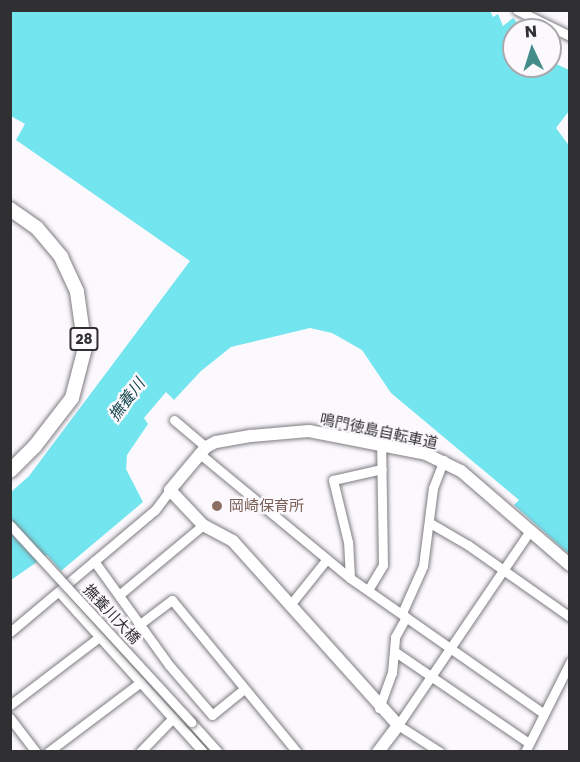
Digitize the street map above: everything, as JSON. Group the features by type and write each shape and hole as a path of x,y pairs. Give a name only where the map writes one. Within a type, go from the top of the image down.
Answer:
{"highway":[{"name":"28","path":"10,209 36,228 61,257 80,303 85,348 72,398 35,446 10,471"}],"main road":[{"name":"鳴門徳島自転車道","path":"203,451 216,441 301,431 381,444 444,460 570,565"},
{"path":"203,451 170,490 203,525 233,541 356,675 379,708 398,725 378,752"}],"street":[{"path":"517,10 570,36"},
{"path":"174,420 203,451 326,560 544,714"},
{"path":"368,590 383,566 381,444"},
{"path":"379,708 392,673 397,631 423,566 433,488 444,460"},
{"path":"350,578 348,542 333,480 382,469"},
{"path":"10,632 155,510 170,490"},
{"path":"430,523 570,617"},
{"name":"撫養川大橋","path":"10,525 218,752"},
{"path":"119,595 203,525"},
{"path":"440,752 398,725 501,569 530,532"},
{"path":"290,605 326,560"},
{"path":"94,561 140,624 212,715 243,690"},
{"path":"59,592 203,752"},
{"path":"140,624 172,600 243,690 297,752"},
{"path":"10,705 98,638"},
{"path":"394,651 432,674 527,747 570,662"},
{"path":"48,752 141,682"},
{"path":"10,718 36,752"},
{"path":"140,752 173,718"}],"water":[{"name":"撫養川","path":"11,11 490,11 493,17 498,14 502,24 502,78 562,78 562,67 569,70 569,111 556,128 570,147 569,554 514,505 519,500 391,393 362,350 332,333 310,328 231,347 201,371 174,400 166,392 144,418 148,424 127,455 126,469 143,502 61,571 47,555 11,580 11,492 29,476 190,261 16,140 25,124 11,116"}],"place":[{"name":"岡崎保育所","path":"217,506"}]}
